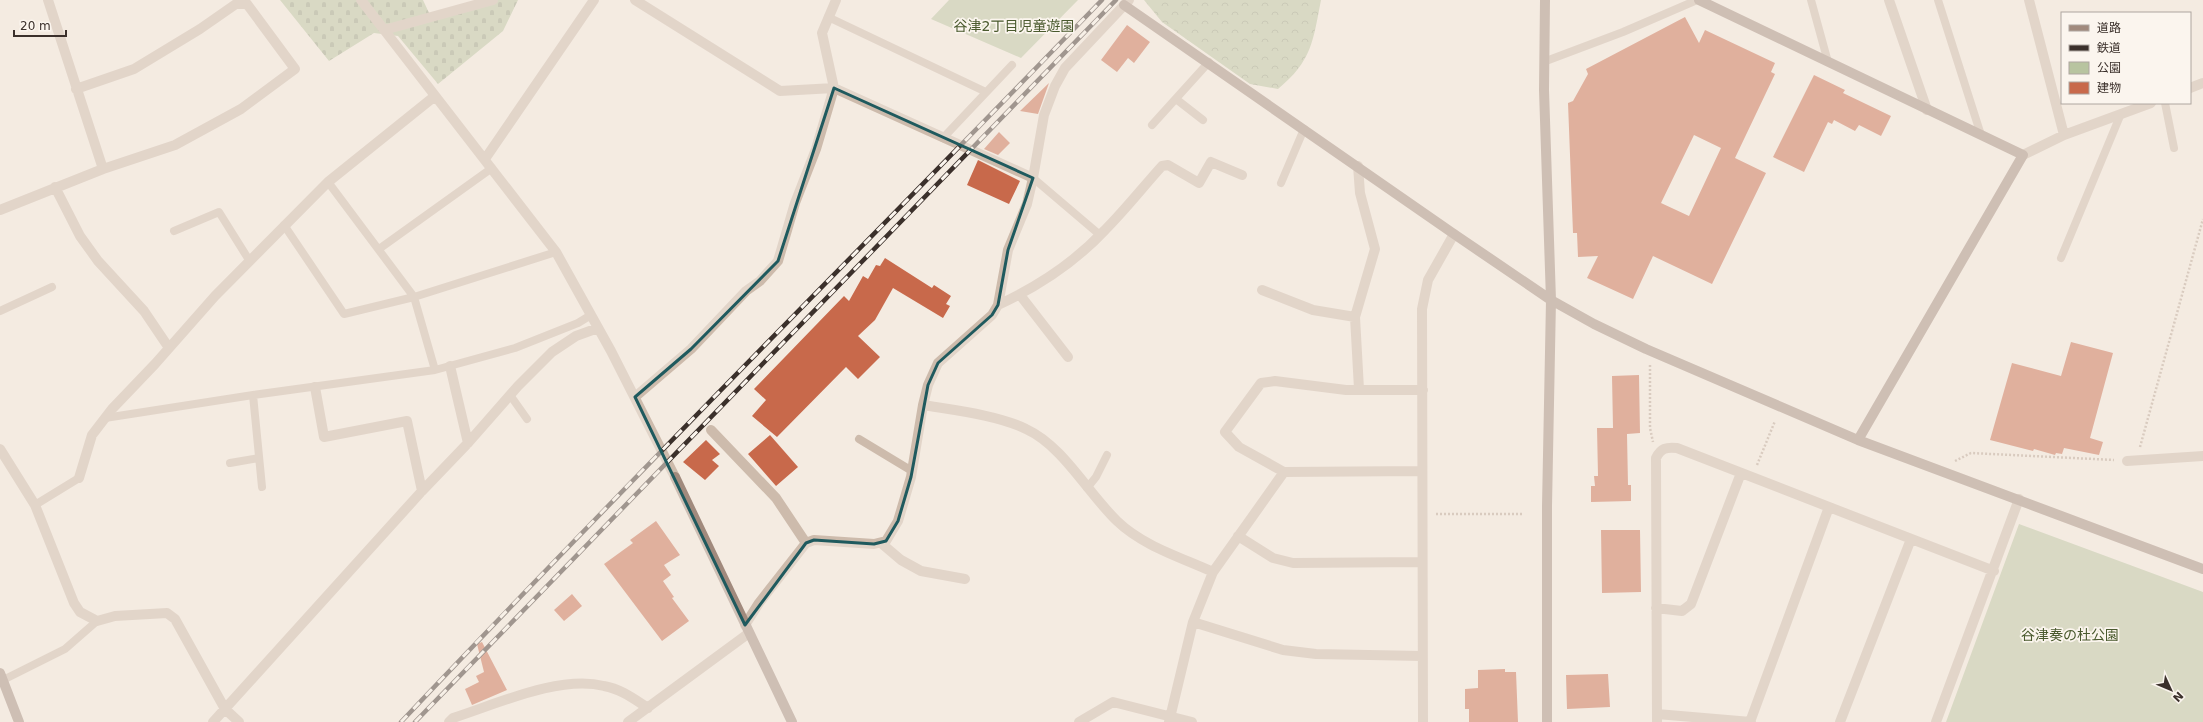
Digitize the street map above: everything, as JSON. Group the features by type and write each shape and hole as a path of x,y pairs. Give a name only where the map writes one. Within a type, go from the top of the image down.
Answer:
{"street":[{"path":"48,0 103,169"},
{"path":"361,0 556,252 598,328 675,477 792,722"},
{"path":"384,30 493,0"},
{"path":"485,159 594,0"},
{"path":"635,0 780,91 834,88 1034,178"},
{"path":"634,397 691,349 778,261 795,203 816,149 834,88 822,33 836,0"},
{"path":"1545,0 1546,61 1544,90 1551,300 1547,506 1547,722"},
{"path":"1698,0 2022,155"},
{"path":"1889,0 1928,110"},
{"path":"2029,0 2064,135"},
{"path":"628,722 648,708 747,629 759,603 806,543 814,540 880,543 886,541 898,521 912,472 923,406 928,386 938,364 992,315 998,305 1008,250 1026,204 1034,178 1044,115 1055,86 1065,68 1126,2 1208,62 1454,234 1551,300 1594,324 1646,349 1858,440 1950,473 2203,569"},
{"path":"0,210 103,169 175,145 241,109 295,69 247,4 236,4 200,29 134,69 76,89"},
{"path":"2191,88 2203,83"},
{"path":"79,478 92,435 105,418 249,260 328,182 435,96"},
{"path":"1858,440 2022,155 2064,135 2120,116 2149,104"},
{"path":"998,305 1020,295 1078,255 1100,235 1162,166 1168,165 1199,182 1211,162 1242,175"},
{"path":"1358,166 1360,193 1375,249 1355,317 1359,389"},
{"path":"55,187 80,236 98,261 144,311 168,348"},
{"path":"1423,722 1422,309 1428,280 1454,234"},
{"path":"1262,290 1313,310 1355,317"},
{"path":"1020,295 1068,357"},
{"path":"213,722 422,491 468,443 510,394 552,352 576,336 598,328"},
{"path":"450,366 468,443"},
{"path":"1422,472 1284,472 1239,447 1225,432 1261,383 1275,381 1346,390 1423,390"},
{"path":"315,387 324,437 407,421 422,491"},
{"path":"923,406 968,412 1026,428 1056,450 1087,488 1118,522 1150,544 1213,572"},
{"path":"711,430 776,498 806,543"},
{"path":"1829,507 1751,722 1657,718 1656,458 1660,451 1666,447 1677,448 1994,570"},
{"path":"0,449 35,505 74,603 80,612 97,621 115,616 167,613 175,619 224,709 239,722"},
{"path":"2131,461 2203,456"},
{"path":"1169,720 1193,622 1213,572 1284,472"},
{"path":"1656,608 1682,611 1691,604 1741,473"},
{"path":"1936,722 1994,570 2019,499"},
{"path":"1238,536 1273,558 1293,563 1422,562"},
{"path":"1840,722 1911,539"},
{"path":"880,543 901,560 921,570 965,579"},
{"path":"1193,622 1283,650 1316,654 1422,656"},
{"path":"1,677 20,722"},
{"path":"450,722 453,718 544,689 572,683 604,685 616,689 648,708"},
{"path":"1078,722 1113,702 1169,720 1192,722"}],"lane":[{"path":"1546,61 1623,32 1698,0"},
{"path":"1811,0 1828,62"},
{"path":"1938,0 1981,135"},
{"path":"828,17 986,92"},
{"path":"1152,125 1208,62"},
{"path":"943,138 1012,65"},
{"path":"1176,98 1203,120"},
{"path":"2165,104 2174,148"},
{"path":"2061,258 2120,116"},
{"path":"1281,183 1304,129"},
{"path":"379,249 492,168"},
{"path":"1034,178 1100,235"},
{"path":"328,182 414,297 435,370"},
{"path":"174,230 219,212 249,260"},
{"path":"284,225 344,314 414,297 556,252"},
{"path":"0,311 52,287"},
{"path":"105,418 253,395 435,370 514,348 578,323 591,315"},
{"path":"510,394 527,418"},
{"path":"253,395 262,487"},
{"path":"859,439 912,472"},
{"path":"1087,488 1096,477 1107,454"},
{"path":"230,463 259,458"},
{"path":"35,505 79,478"},
{"path":"1,677 65,649 97,621"}],"path":[{"path":"1950,473 1956,461 1970,453 2020,454 2069,459 2131,461 2203,219"},
{"path":"1650,365 1650,428 1656,458"},
{"path":"1752,477 1775,421"},
{"path":"1422,515 1523,514"}],"highlighted area":[{"path":"834,88 1033,178 1008,250 998,305 992,315 938,363 928,385 911,477 898,521 886,541 874,544 814,540 806,543 745,625 635,397 691,349 778,261"}],"green space":[{"path":"280,0 423,0 430,15 482,0 518,0 503,31 438,84 398,36 374,33 329,61"},
{"name":"谷津2丁目児童遊園","path":"949,0 1078,0 1021,58 931,19"},
{"path":"1144,0 1321,0 1316,27 1309,49 1298,69 1278,89 1250,84 1162,22"},
{"name":"谷津奏の杜公園","path":"2019,524 2203,592 2203,722 1946,722"}],"building":[{"path":"1685,17 1699,43 1705,30 1775,63 1771,72 1775,74 1735,158 1766,173 1712,284 1653,256 1633,299 1587,278 1598,256 1578,257 1577,233 1573,233 1568,103 1573,101 1588,74 1586,69","holes":["1694,135 1721,148 1689,216 1661,203"]},
{"path":"1127,25 1150,42 1134,63 1128,58 1117,72 1101,60"},
{"path":"1814,75 1845,90 1843,93 1891,116 1881,136 1859,125 1855,131 1834,120 1832,124 1828,122 1804,172 1773,157"},
{"path":"1049,83 1038,114 1020,111"},
{"path":"999,132 1010,143 998,155 984,149"},
{"path":"978,160 1020,181 1009,204 967,185"},
{"path":"885,258 932,288 934,285 951,296 946,304 950,306 943,318 893,288 875,320 858,336 880,357 858,379 846,367 777,437 752,416 766,400 754,389 844,296 849,301 863,276 868,279 876,265 880,266"},
{"path":"2071,342 2113,353 2090,438 2103,442 2099,455 2064,448 2062,454 2056,453 2055,455 1990,440 2012,363 2061,376"},
{"path":"1639,375 1640,433 1627,434 1628,485 1631,485 1631,501 1591,502 1591,486 1595,486 1594,476 1598,476 1597,428 1613,428 1612,376"},
{"path":"770,435 798,467 776,486 748,454"},
{"path":"706,440 720,454 712,460 719,466 705,480 683,462"},
{"path":"656,521 680,555 664,565 671,575 663,581 674,597 672,598 689,621 662,641 604,564 633,543 630,540"},
{"path":"1601,530 1640,530 1641,592 1602,593"},
{"path":"572,594 582,606 564,621 554,610"},
{"path":"482,642 507,690 472,705 465,689 479,682 476,676 484,672 477,644"},
{"path":"1505,669 1505,672 1516,672 1518,722 1469,722 1469,709 1465,709 1465,689 1478,688 1478,670"},
{"path":"1608,674 1610,707 1567,709 1566,675"}],"railway":[{"path":"401,722 662,450 1102,0"},
{"path":"415,722 1116,0"}]}
